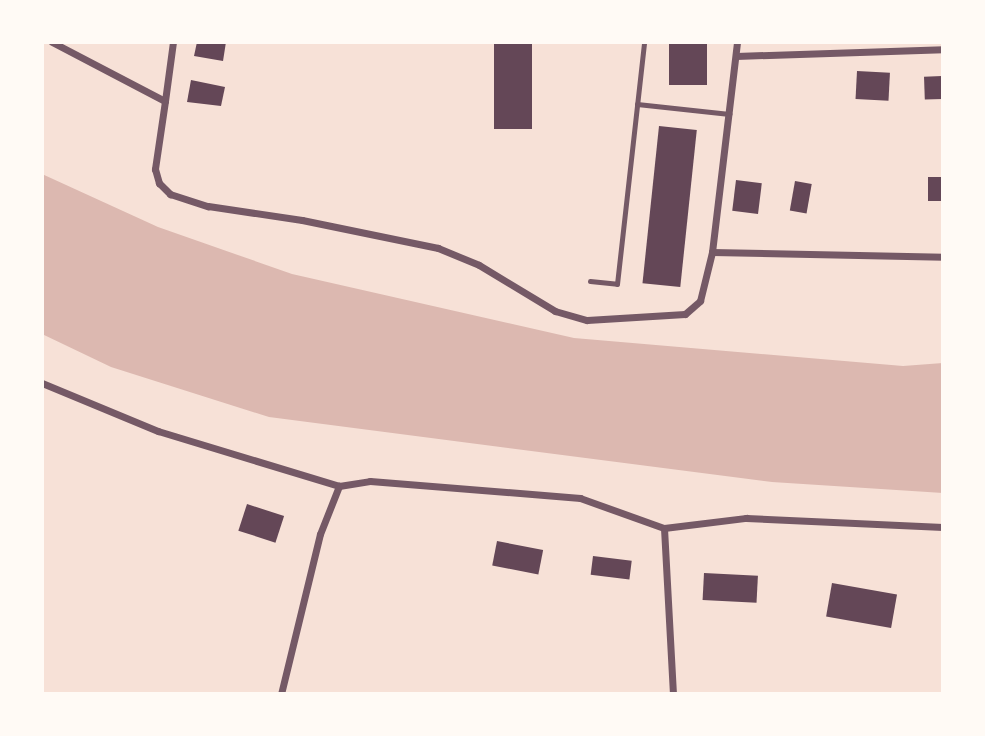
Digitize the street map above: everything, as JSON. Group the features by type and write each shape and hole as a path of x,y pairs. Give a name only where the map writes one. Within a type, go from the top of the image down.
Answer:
{"street":[{"path":"52,42 165,101"},
{"path":"173,42 155,169 159,183 170,194 208,206 302,220 438,248 479,265 533,300 571,317 587,320 685,314 699,301 712,253 737,42"},
{"path":"736,56 943,49"},
{"path":"712,253 943,257"},
{"path":"42,383 158,431 339,486 370,481 580,498 664,528 746,518 943,527"},
{"path":"281,694 320,534 339,486"},
{"path":"664,528 673,694"}],"lane":[{"path":"590,281 617,284 644,42"},
{"path":"637,104 729,114"}],"shaded area":[{"path":"42,174 158,227 292,274 574,338 903,366 943,363 943,493 772,482 269,417 111,367 42,334"}],"building":[{"path":"197,42 226,42 223,61 194,56"},
{"path":"494,42 532,42 532,129 494,129"},
{"path":"669,42 707,42 707,85 669,85"},
{"path":"857,71 890,73 888,101 856,99"},
{"path":"942,76 943,99 925,100 924,77"},
{"path":"191,80 225,87 221,106 187,102"},
{"path":"659,126 697,130 680,287 642,283"},
{"path":"928,177 943,177 943,201 928,201"},
{"path":"736,180 762,183 758,214 732,211"},
{"path":"795,181 812,184 807,213 790,211"},
{"path":"247,504 284,516 275,543 238,531"},
{"path":"497,541 543,550 538,575 492,566"},
{"path":"593,556 632,561 629,580 591,575"},
{"path":"704,573 758,576 757,603 703,600"},
{"path":"832,583 897,594 891,628 826,616"}]}
